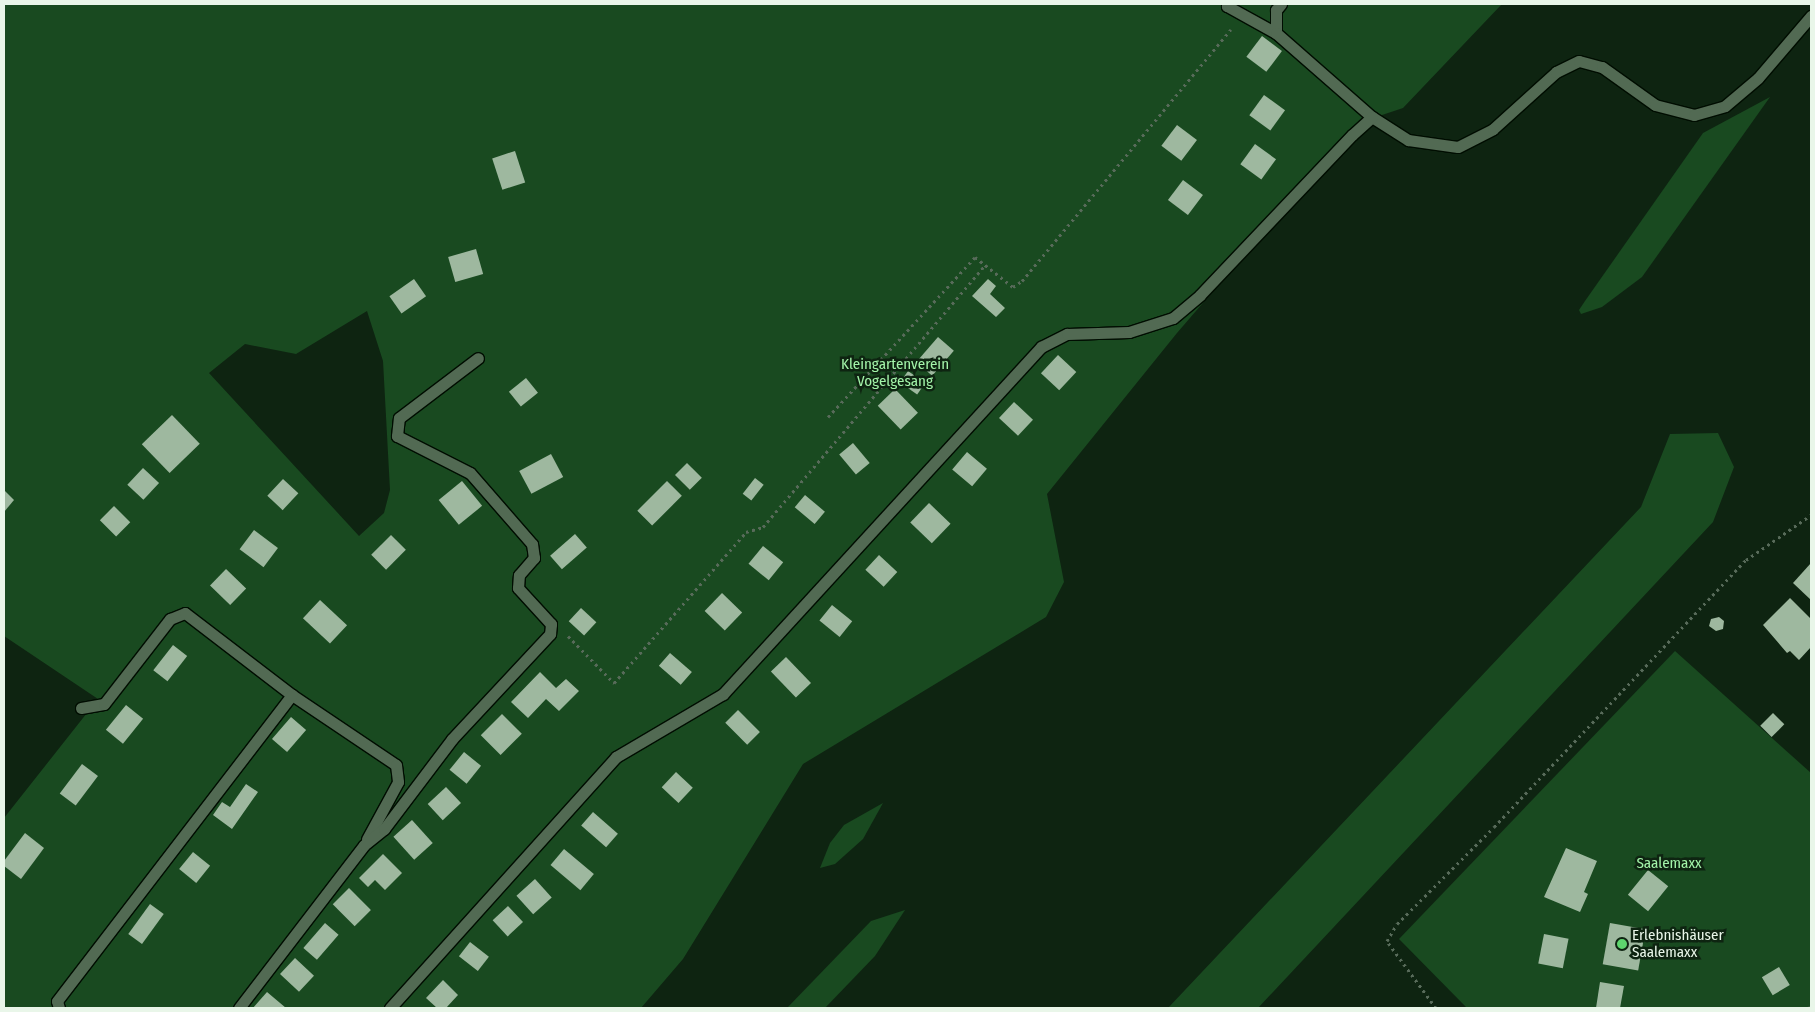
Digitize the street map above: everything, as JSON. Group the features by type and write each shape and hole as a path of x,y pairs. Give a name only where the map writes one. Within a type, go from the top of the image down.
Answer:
{"lane":[{"path":"1229,4 1227,6 1276,33 1372,117 1408,140 1458,147 1493,129 1556,72 1579,61 1602,67 1655,105 1694,115 1725,106 1758,78 1811,16"},
{"path":"1276,33 1276,10 1281,4"},
{"path":"390,1008 616,757 723,694 1042,347 1068,334 1129,332 1174,318 1200,296 1352,135 1372,117"},
{"path":"364,845 384,829 452,739 550,634 551,624 518,588 519,575 534,558 532,544 470,473 397,436 399,418 478,358"},
{"path":"81,708 104,704 170,619 185,613 292,695 396,765 398,782 364,845 239,1008"},
{"path":"59,1008 57,1001 292,695"}],"path":[{"path":"828,417 975,257 1013,287 1022,281 1243,15"},
{"path":"550,634 568,636 614,683 746,532 763,527 985,265"},
{"path":"1436,1008 1387,941 1396,924 1494,827 1746,560 1811,516"}],"green space":[{"name":"Kleingartenverein Vogelgesang","path":"4,4 1502,4 1403,108 1358,123 1177,333 1047,494 1064,582 1046,617 803,764 683,959 641,1008 4,1008 4,818 98,699 4,636","holes":["367,311 383,361 390,490 384,513 359,536 209,373 245,344 296,354"]},
{"path":"1770,97 1642,277 1602,307 1581,314 1579,310 1585,301 1703,133"},
{"path":"1718,433 1734,467 1713,522 1258,1008 1168,1008 1641,507 1670,434"},
{"name":"Saalemaxx","path":"1675,651 1811,773 1811,1008 1467,1008 1399,939"},
{"path":"883,803 863,839 835,864 820,868 830,843 844,825"},
{"path":"905,910 875,956 825,1008 787,1008 871,921"}],"building":[{"path":"1262,36 1282,51 1266,72 1246,57"},
{"path":"1264,95 1285,110 1270,131 1249,115"},
{"path":"1177,125 1197,140 1181,161 1161,146"},
{"path":"1255,144 1276,159 1261,180 1240,164"},
{"path":"515,151 525,182 502,190 492,158"},
{"path":"1183,180 1203,195 1188,215 1168,200"},
{"path":"476,249 483,274 455,282 448,257"},
{"path":"414,279 426,296 401,313 389,296"},
{"path":"988,279 996,286 990,294 1005,308 996,317 972,296"},
{"path":"938,337 954,351 932,376 916,362"},
{"path":"1058,355 1076,372 1059,390 1041,373"},
{"path":"908,371 925,383 917,395 900,382"},
{"path":"526,378 538,393 521,407 509,392"},
{"path":"895,389 918,413 901,429 878,406"},
{"path":"1014,402 1033,420 1018,436 999,418"},
{"path":"172,415 200,444 170,473 142,444"},
{"path":"853,443 870,463 856,474 839,455"},
{"path":"967,452 987,469 972,486 952,470"},
{"path":"551,454 563,477 531,494 519,471"},
{"path":"687,463 702,478 690,490 675,475"},
{"path":"143,468 159,483 143,500 127,485"},
{"path":"755,478 764,485 751,501 743,494"},
{"path":"283,479 298,493 283,510 267,496"},
{"path":"462,481 482,506 459,525 439,500"},
{"path":"667,481 682,496 652,526 637,511"},
{"path":"4,490 14,500 4,512"},
{"path":"805,495 825,512 815,524 795,507"},
{"path":"929,503 951,524 932,543 910,522"},
{"path":"114,506 130,522 116,536 100,520"},
{"path":"254,530 278,548 264,567 240,549"},
{"path":"575,534 587,548 562,569 550,556"},
{"path":"391,535 406,550 386,570 371,555"},
{"path":"763,546 783,562 769,580 749,564"},
{"path":"879,555 897,572 884,587 865,570"},
{"path":"1811,563 1811,600 1793,583"},
{"path":"226,569 246,588 230,605 210,586"},
{"path":"722,593 742,612 725,630 705,611"},
{"path":"1790,598 1811,619 1811,647 1799,660 1790,651 1787,653 1763,625"},
{"path":"320,600 347,625 330,644 303,618"},
{"path":"832,605 852,621 840,637 819,621"},
{"path":"581,608 596,622 584,635 569,621"},
{"path":"1719,617 1724,621 1723,629 1716,631 1709,626 1711,619"},
{"path":"173,645 187,656 167,681 153,670"},
{"path":"670,653 692,672 681,685 659,666"},
{"path":"786,657 811,683 796,697 771,672"},
{"path":"540,672 556,688 566,679 579,691 559,711 546,699 528,718 511,702"},
{"path":"126,705 143,719 123,744 106,730"},
{"path":"738,710 760,732 747,745 725,723"},
{"path":"1773,713 1784,724 1772,737 1760,726"},
{"path":"502,714 522,734 501,755 481,735"},
{"path":"291,717 306,730 287,752 272,739"},
{"path":"464,752 481,766 467,784 450,770"},
{"path":"82,764 98,776 76,806 60,794"},
{"path":"676,772 693,788 678,803 662,787"},
{"path":"246,784 258,792 232,829 213,815 222,802 230,807"},
{"path":"446,787 461,803 443,820 428,804"},
{"path":"593,812 618,834 606,847 581,826"},
{"path":"412,820 433,843 414,860 393,837"},
{"path":"25,833 44,848 21,879 4,866 4,861"},
{"path":"1566,848 1597,861 1584,892 1588,894 1580,912 1544,897"},
{"path":"564,849 594,874 580,890 551,865"},
{"path":"193,852 210,866 196,883 179,869"},
{"path":"383,854 402,873 385,890 375,880 368,887 359,878"},
{"path":"1648,870 1668,886 1648,911 1628,895"},
{"path":"535,879 552,898 533,914 516,896"},
{"path":"349,888 371,910 355,926 333,904"},
{"path":"150,904 164,914 142,944 128,934"},
{"path":"508,906 523,922 508,936 493,920"},
{"path":"325,923 339,935 317,960 303,948"},
{"path":"1610,923 1645,929 1638,971 1603,964"},
{"path":"1544,934 1569,939 1563,968 1538,963"},
{"path":"470,942 489,957 478,971 459,956"},
{"path":"295,958 314,976 299,992 280,974"},
{"path":"1779,967 1790,985 1773,995 1762,977"},
{"path":"443,980 458,995 446,1008 437,1008 426,998"},
{"path":"1600,982 1624,986 1620,1008 1596,1008"},
{"path":"267,992 286,1008 253,1008"}],"place":[{"name":"Erlebnishäuser Saalemaxx","path":"1622,944"}]}
